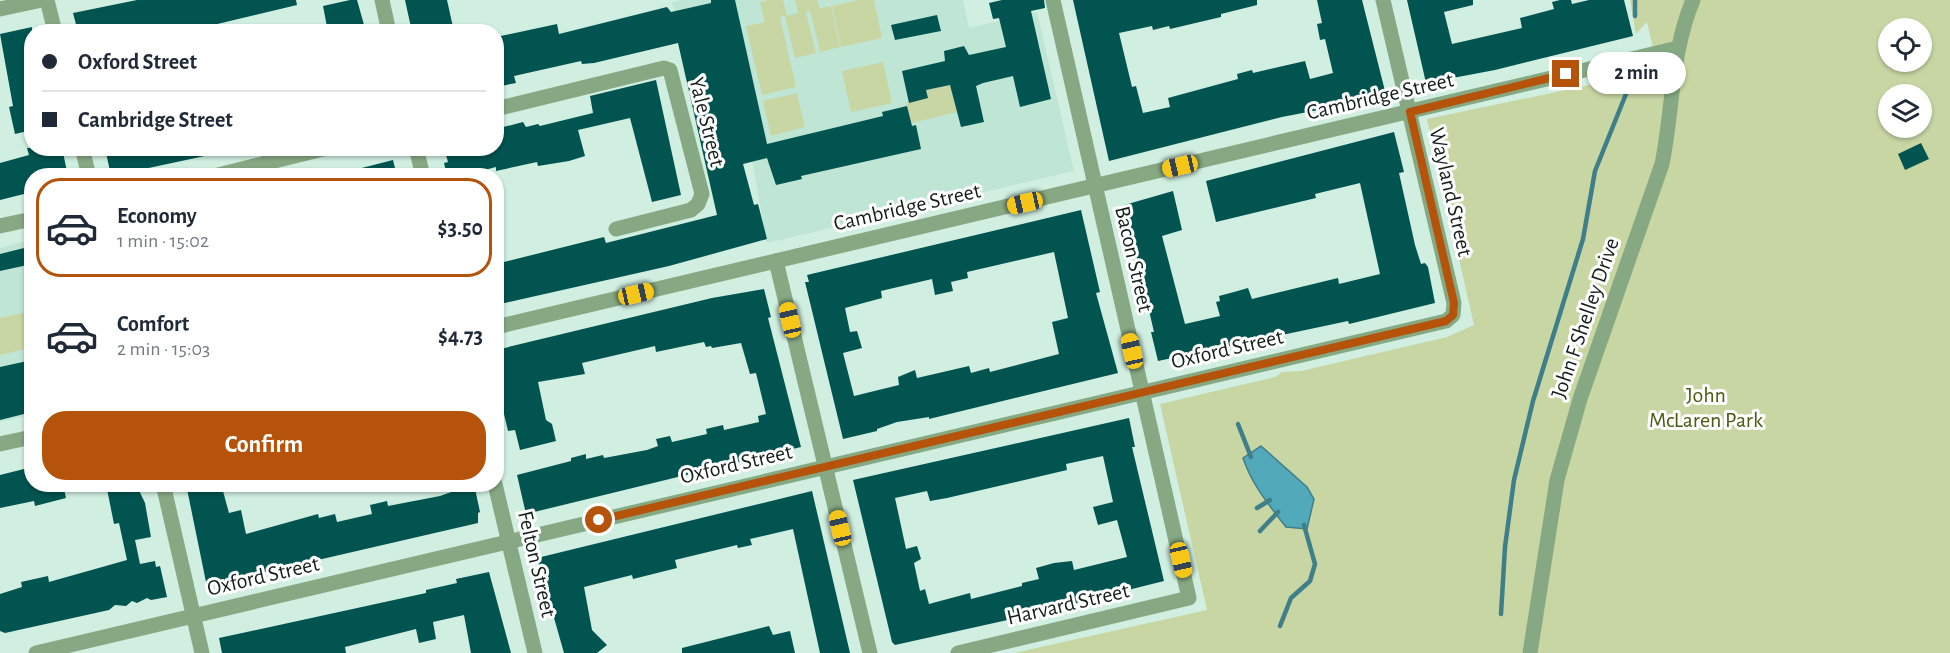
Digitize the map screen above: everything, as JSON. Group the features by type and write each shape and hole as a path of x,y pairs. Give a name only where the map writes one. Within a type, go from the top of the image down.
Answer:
{"street":[{"path":"0,9 42,0"},
{"path":"47,0 52,24"},
{"path":"382,0 387,24"},
{"name":"Bacon Street","path":"1053,0 1189,598"},
{"name":"Wayland Street","path":"1383,0 1454,303 1453,315 1446,321"},
{"name":"John F Shelley Drive","path":"1530,653 1557,480 1580,399 1662,164 1669,131 1678,48 1693,0"},
{"name":"Cambridge Street","path":"504,325 1678,48"},
{"name":"Yale Street","path":"504,107 664,68 670,70 702,194 698,204 691,210 616,228"},
{"path":"246,168 295,156"},
{"path":"0,226 24,221"},
{"path":"776,261 870,653"},
{"name":"Oxford Street","path":"36,653 1446,321"},
{"path":"0,444 24,439"},
{"path":"165,492 202,653"},
{"name":"Felton Street","path":"497,492 535,653"},
{"name":"Harvard Street","path":"958,653 1189,598"}],"shaded area":[{"path":"680,0 963,0 969,28 1037,12 1074,171 767,243 752,160 681,43 672,2"},
{"path":"24,242 24,417 0,422 0,248"}],"green space":[{"path":"783,0 787,16 798,13 795,0 817,0 820,8 831,6 840,47 820,52 810,10 806,12 816,53 795,58 785,16 780,17 796,87 762,95 746,26 765,22 760,2"},
{"path":"858,0 874,0 882,38 841,47 832,6"},
{"name":"John McLaren Park","path":"1630,0 1950,0 1950,653 1014,653 1207,610 1160,404 1275,377 1282,372 1301,371 1447,337 1474,325 1427,119 1627,77 1630,71 1651,66 1652,71 1658,70 1647,22 1636,34"},
{"path":"883,62 892,103 851,112 842,71"},
{"path":"950,85 957,112 911,123 906,103 927,98 926,90"},
{"path":"797,93 805,127 771,136 763,101"},
{"path":"24,312 24,350 0,355 0,318"}],"water":[{"path":"1261,446 1307,487 1314,499 1307,529 1286,527 1251,477 1243,458"}],"building":[{"path":"137,0 296,0 297,5 217,24 76,24 73,13"},
{"path":"357,0 364,24 326,24 323,6"},
{"path":"405,0 447,0 452,24 410,24"},
{"path":"711,0 735,0 767,144 883,116 882,112 907,106 912,126 916,125 921,149 801,176 802,179 776,185 767,158 743,164 754,205 758,204 767,239 669,266 504,303 504,262 604,237 606,243 717,215 678,43 594,63 582,64 581,61 514,76 516,83 504,85 504,35 557,24 559,34 667,7 671,12 711,3"},
{"path":"1002,0 1044,0 1045,8 1031,11 1051,99 1020,107 1013,76 983,83 976,86 984,122 961,127 950,85 926,90 928,98 909,103 902,71 945,61 944,51 964,46 969,55 1006,47 999,18 993,19 989,3"},
{"path":"1073,0 1257,0 1257,5 1221,14 1221,17 1170,29 1169,26 1153,30 1152,26 1119,33 1132,87 1136,86 1143,113 1170,107 1168,98 1238,79 1237,74 1252,70 1253,73 1305,61 1310,79 1333,73 1325,39 1320,40 1317,24 1322,23 1317,0 1362,0 1385,91 1344,105 1282,117 1109,161"},
{"path":"1407,0 1473,0 1473,5 1444,12 1452,44 1522,28 1520,18 1554,9 1552,2 1560,0 1571,0 1572,4 1589,0 1624,0 1633,36 1495,70 1426,83"},
{"path":"937,15 941,31 895,40 891,25"},
{"path":"24,29 24,132 15,134 9,107 13,106 0,34"},
{"path":"656,80 681,195 652,202 630,118 578,130 585,156 569,161 538,166 537,162 504,169 496,167 445,168 444,163 448,162 446,156 504,156 504,127 523,122 526,127 538,124 540,126 593,113 590,96"},
{"path":"1394,132 1404,172 1399,173 1415,245 1421,264 1425,263 1428,267 1435,303 1349,324 1348,321 1158,361 1151,332 1154,332 1131,233 1128,233 1121,206 1173,191 1182,230 1162,236 1185,324 1220,316 1216,302 1220,301 1219,296 1248,288 1252,299 1338,278 1339,284 1380,274 1360,183 1315,194 1316,198 1216,222 1206,181"},
{"path":"1921,143 1929,159 1905,170 1898,154"},
{"path":"25,156 64,156 66,168 24,168 24,194 0,200 0,163"},
{"path":"107,156 205,156 149,168 109,168"},
{"path":"393,160 395,168 362,168"},
{"path":"1081,210 1100,292 1096,293 1118,373 929,419 929,417 897,422 877,429 877,431 843,439 805,282 809,282 807,275","holes":["1054,252 1068,318 1052,322 1059,354 990,372 989,368 971,373 969,366 917,378 915,370 898,377 899,385 854,396 843,353 862,348 857,331 850,332 845,308 882,298 881,291 932,279 935,295 953,291 951,282 968,278 967,272"]},
{"path":"24,248 24,266 0,271 0,254"},
{"path":"764,289 771,317 768,318 801,447 526,514 517,475 571,461 571,458 586,454 586,459 603,455 604,458 647,450 658,446 656,439 670,436 672,442 707,434 706,429 723,425 724,430 759,422 758,416 766,414 756,373 750,374 741,343 712,348 711,346 706,347 704,342 656,352 655,346 582,363 585,374 538,382 546,420 552,424 556,441 520,450 515,430 508,431 504,414 504,348 712,298"},
{"path":"24,362 24,414 0,420 0,367"},
{"path":"1129,418 1135,447 1132,447 1164,581 895,645 892,642 853,480","holes":["1103,456 1113,502 1093,507 1098,525 1117,520 1127,557 1074,570 1072,561 1054,563 1036,568 1039,579 1022,583 1022,586 971,599 970,593 929,604 925,589 920,591 914,563 921,559 917,546 906,549 895,498 927,491 930,501 947,498 1067,470 1066,464"]},
{"path":"24,469 24,492 65,492 66,498 35,506 34,501 0,508 0,475"},
{"path":"812,491 850,653 820,653 793,529 750,539 752,545 738,548 737,545 675,560 677,568 633,579 632,575 584,587 592,630 607,645 597,653 564,653 537,558"},
{"path":"108,492 140,492 145,503 151,537 135,540 140,564 155,561 156,567 160,566 167,597 151,600 147,598 137,603 132,601 126,606 115,605 109,610 5,633 0,631 0,594 22,587 21,582 48,576 49,582 127,560 119,523 114,524"},
{"path":"188,492 223,492 229,513 241,510 246,534 318,514 319,518 335,514 337,522 372,514 370,505 387,501 388,506 451,492 476,492 480,512 478,523 210,585 209,581 206,582"},
{"path":"489,572 511,653 471,653 464,615 433,622 436,639 419,643 416,629 345,647 346,653 222,653 219,638 426,593 426,590 457,583 456,579"},
{"path":"769,626 773,635 790,631 795,653 682,653 682,648"}],"waterway":[{"path":"1635,0 1635,16"},
{"path":"1501,614 1505,547 1514,480 1533,401 1583,239 1595,171 1626,94"},
{"path":"1238,424 1251,457"},
{"path":"1257,508 1270,500"},
{"path":"1260,531 1278,512"},
{"path":"1280,626 1291,598 1310,581 1315,564 1304,525"}],"route":[{"path":"599,520 1446,321 1453,315 1454,303 1410,112 1566,74"}]}
